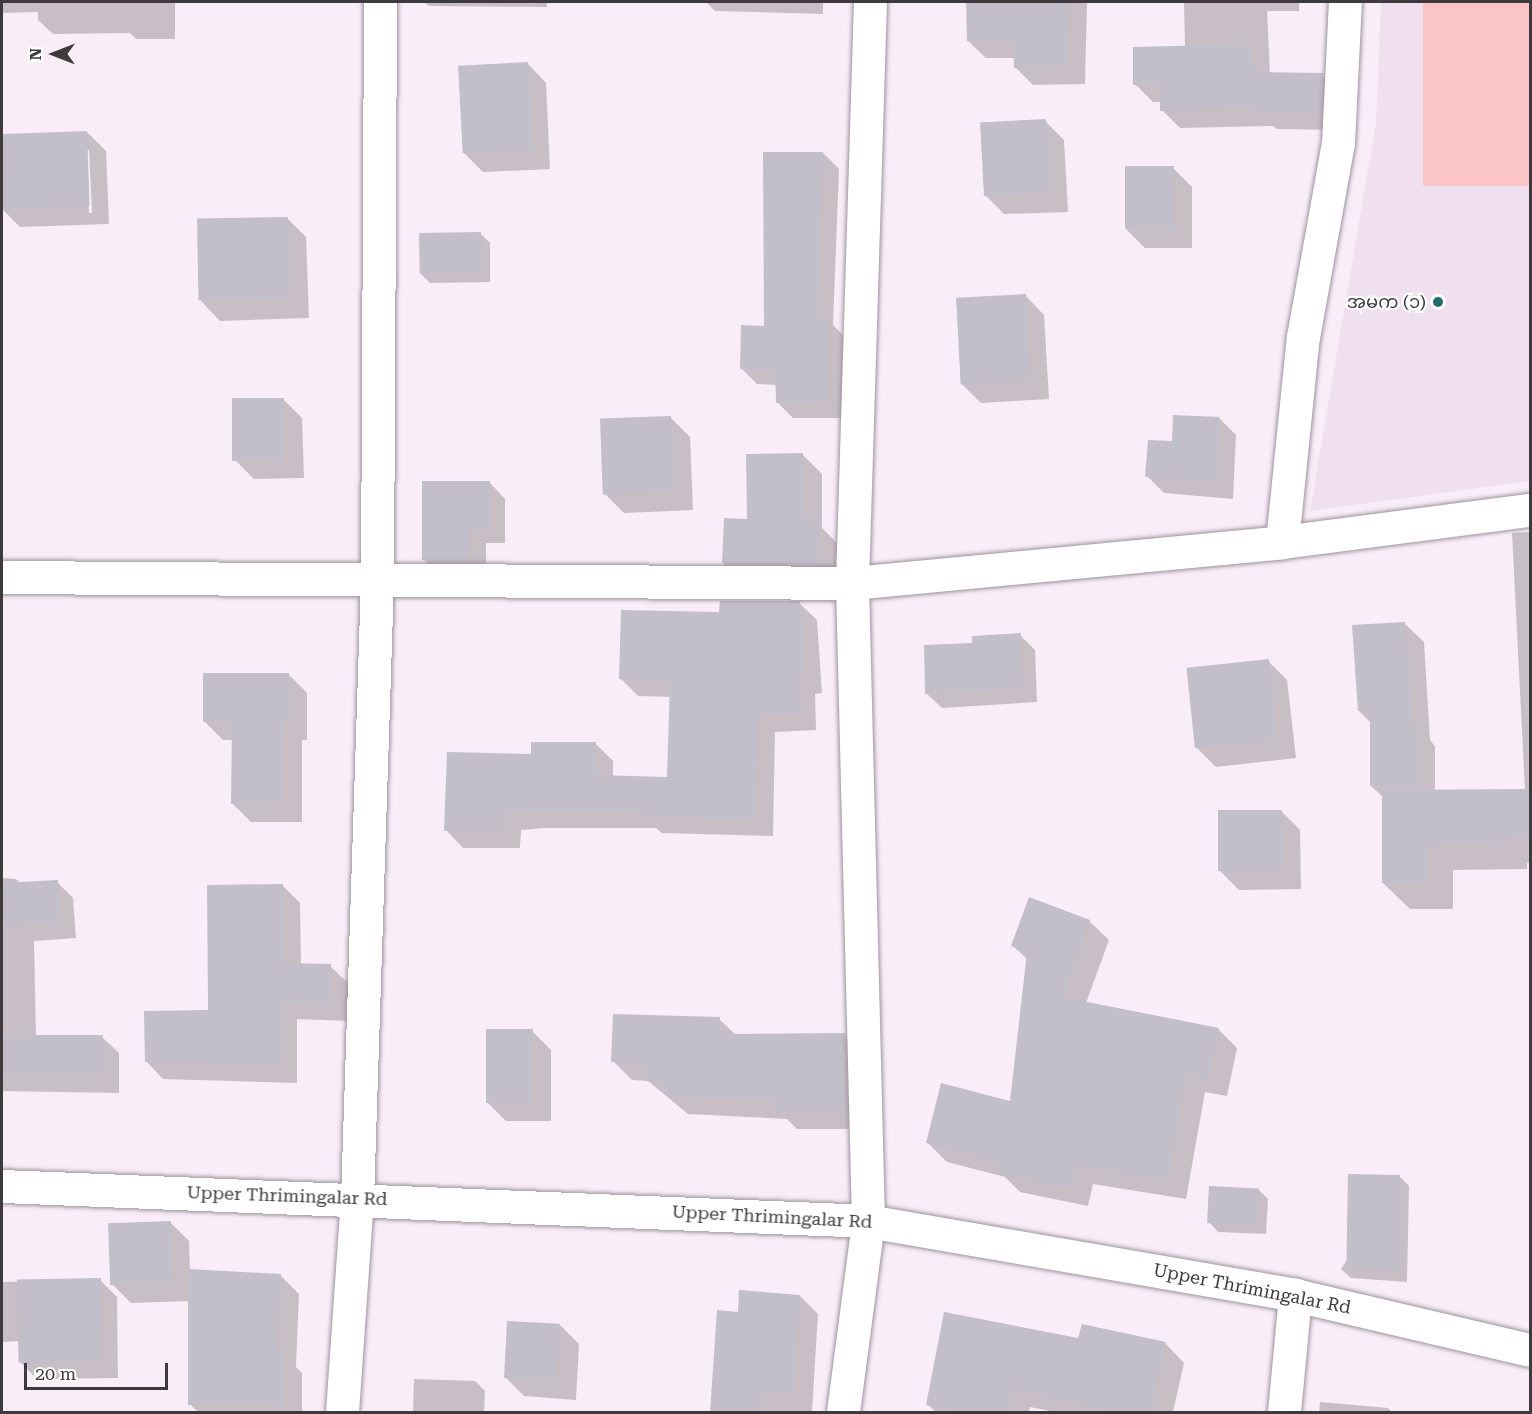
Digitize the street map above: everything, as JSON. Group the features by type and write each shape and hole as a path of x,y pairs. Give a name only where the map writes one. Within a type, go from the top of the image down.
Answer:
{"street":[{"path":"342,1413 357,1199 377,580 380,2"},
{"path":"843,1413 868,1221 852,583 870,2"},
{"path":"1282,542 1303,337 1338,143 1346,2"},
{"path":"2,577 852,583 1282,542 1530,510"},
{"name":"Upper Thrimingalar Rd","path":"2,1185 868,1221 1295,1295 1530,1350"},
{"path":"1284,1413 1295,1295"}],"shaded area":[{"name":"အမက (၁)","path":"1381,2 1530,2 1530,481 1310,511 1376,123"},
{"path":"1423,2 1530,2 1530,186 1423,186"}],"building":[{"path":"966,2 1070,2 1068,67 1014,68 1013,40 967,41"},
{"path":"1252,44 1253,72 1323,73 1321,113 1258,112 1258,108 1160,111 1160,84 1133,85 1133,47"},
{"path":"528,62 533,150 463,154 458,66"},
{"path":"1046,119 1050,193 984,196 980,122"},
{"path":"87,131 90,206 5,209 2,134"},
{"path":"763,152 823,152 817,319 829,318 830,402 776,403 775,370 740,369 741,325 764,326"},
{"path":"1125,166 1174,166 1174,229 1125,229"},
{"path":"288,217 289,299 198,301 197,219"},
{"path":"481,232 482,273 420,274 419,233"},
{"path":"1026,294 1031,381 961,385 956,298"},
{"path":"232,398 284,398 284,461 232,461"},
{"path":"1173,415 1219,417 1216,482 1145,477 1148,440 1172,441"},
{"path":"671,416 674,492 603,494 600,418"},
{"path":"803,453 803,522 819,522 817,564 722,563 724,518 747,519 746,454"},
{"path":"422,481 490,481 490,528 470,528 470,560 422,560"},
{"path":"720,601 800,601 805,676 798,677 799,714 758,715 756,819 643,817 643,811 527,811 504,813 503,831 444,831 447,752 531,754 531,742 596,742 596,775 667,777 670,681 619,679 621,610 719,612"},
{"path":"1405,622 1412,725 1417,725 1417,786 1370,786 1370,710 1358,711 1352,625"},
{"path":"1021,633 1023,688 925,694 924,645 972,643 972,636"},
{"path":"1269,659 1277,740 1195,748 1186,668"},
{"path":"203,673 289,673 289,722 283,722 283,804 231,804 232,722 203,722"},
{"path":"1530,789 1530,836 1501,838 1501,844 1427,845 1427,883 1382,883 1382,790"},
{"path":"1218,810 1282,810 1282,871 1218,871"},
{"path":"58,880 60,923 4,926 2,883"},
{"path":"283,884 284,963 331,964 331,1004 280,1003 280,1066 211,1066 211,1061 145,1062 144,1011 208,1010 207,885"},
{"path":"1029,897 1090,920 1062,997 1219,1028 1208,1078 1186,1074 1168,1181 1074,1165 1070,1188 999,1174 1002,1163 926,1143 941,1083 1010,1101 1027,952 1011,946"},
{"path":"613,1014 720,1017 719,1034 845,1033 846,1110 776,1110 776,1101 667,1096 667,1083 646,1081 646,1063 611,1062"},
{"path":"486,1029 533,1029 533,1103 486,1103"},
{"path":"2,1035 103,1035 103,1076 2,1076"},
{"path":"1348,1174 1400,1175 1398,1270 1346,1269"},
{"path":"1209,1186 1259,1189 1257,1226 1207,1223"},
{"path":"171,1221 173,1283 110,1285 108,1223"},
{"path":"188,1269 281,1274 277,1352 284,1352 284,1405 188,1405"},
{"path":"101,1278 102,1361 18,1362 17,1279"},
{"path":"739,1290 800,1295 794,1393 760,1391 758,1413 710,1413 717,1310 738,1312"},
{"path":"944,1312 1078,1338 1082,1324 1166,1342 1151,1413 1119,1413 1011,1389 1006,1413 966,1413 926,1405"},
{"path":"507,1321 560,1324 557,1381 504,1378"}],"place":[{"name":"အမက (၁)","path":"1438,302"}]}
